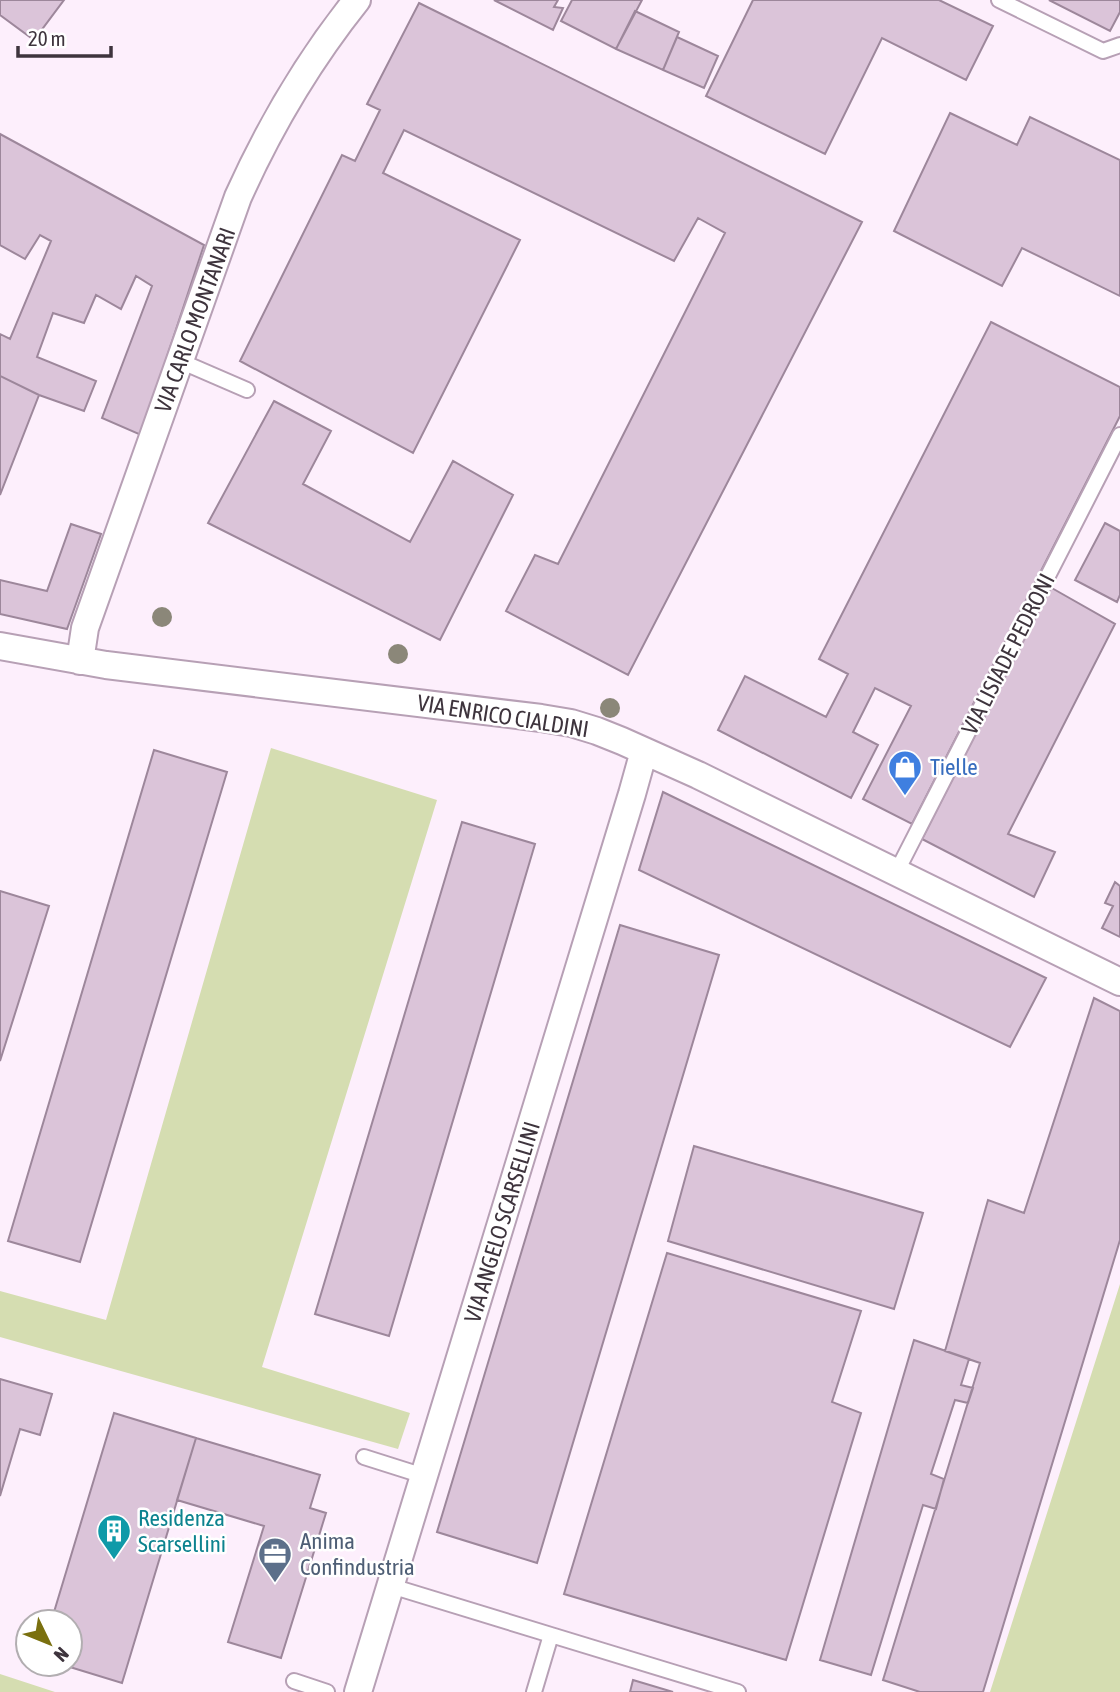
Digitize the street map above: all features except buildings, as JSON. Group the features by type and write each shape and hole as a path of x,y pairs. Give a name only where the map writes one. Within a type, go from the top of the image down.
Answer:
{"street":[{"name":"VIA CARLO MONTANARI","path":"80,661 85,628 238,197 257,156 315,59 357,0"},
{"name":"VIA ENRICO CIALDINI","path":"0,646 80,661 571,723 644,751 1120,982"},
{"name":"VIA ANGELO SCARSELLINI","path":"358,1692 644,751"}],"lane":[{"path":"999,0 1103,51 1120,45"},
{"path":"180,361 247,390"},
{"name":"VIA LISIADE PEDRONI","path":"896,873 1120,435"},
{"path":"364,1457 424,1476"},
{"path":"391,1586 738,1692"},
{"path":"534,1692 551,1635"},
{"path":"294,1681 327,1692"}],"green space":[{"path":"271,748 437,800 262,1367 410,1413 398,1449 0,1337 0,1291 106,1320"},
{"path":"1120,1284 1120,1692 990,1692"},
{"path":"0,1674 55,1692 0,1692"}],"place":[{"name":"Tielle","path":"905,797"},
{"name":"Residenza Scarsellini","path":"114,1561"},
{"name":"Anima Confindustria","path":"275,1584"}]}
